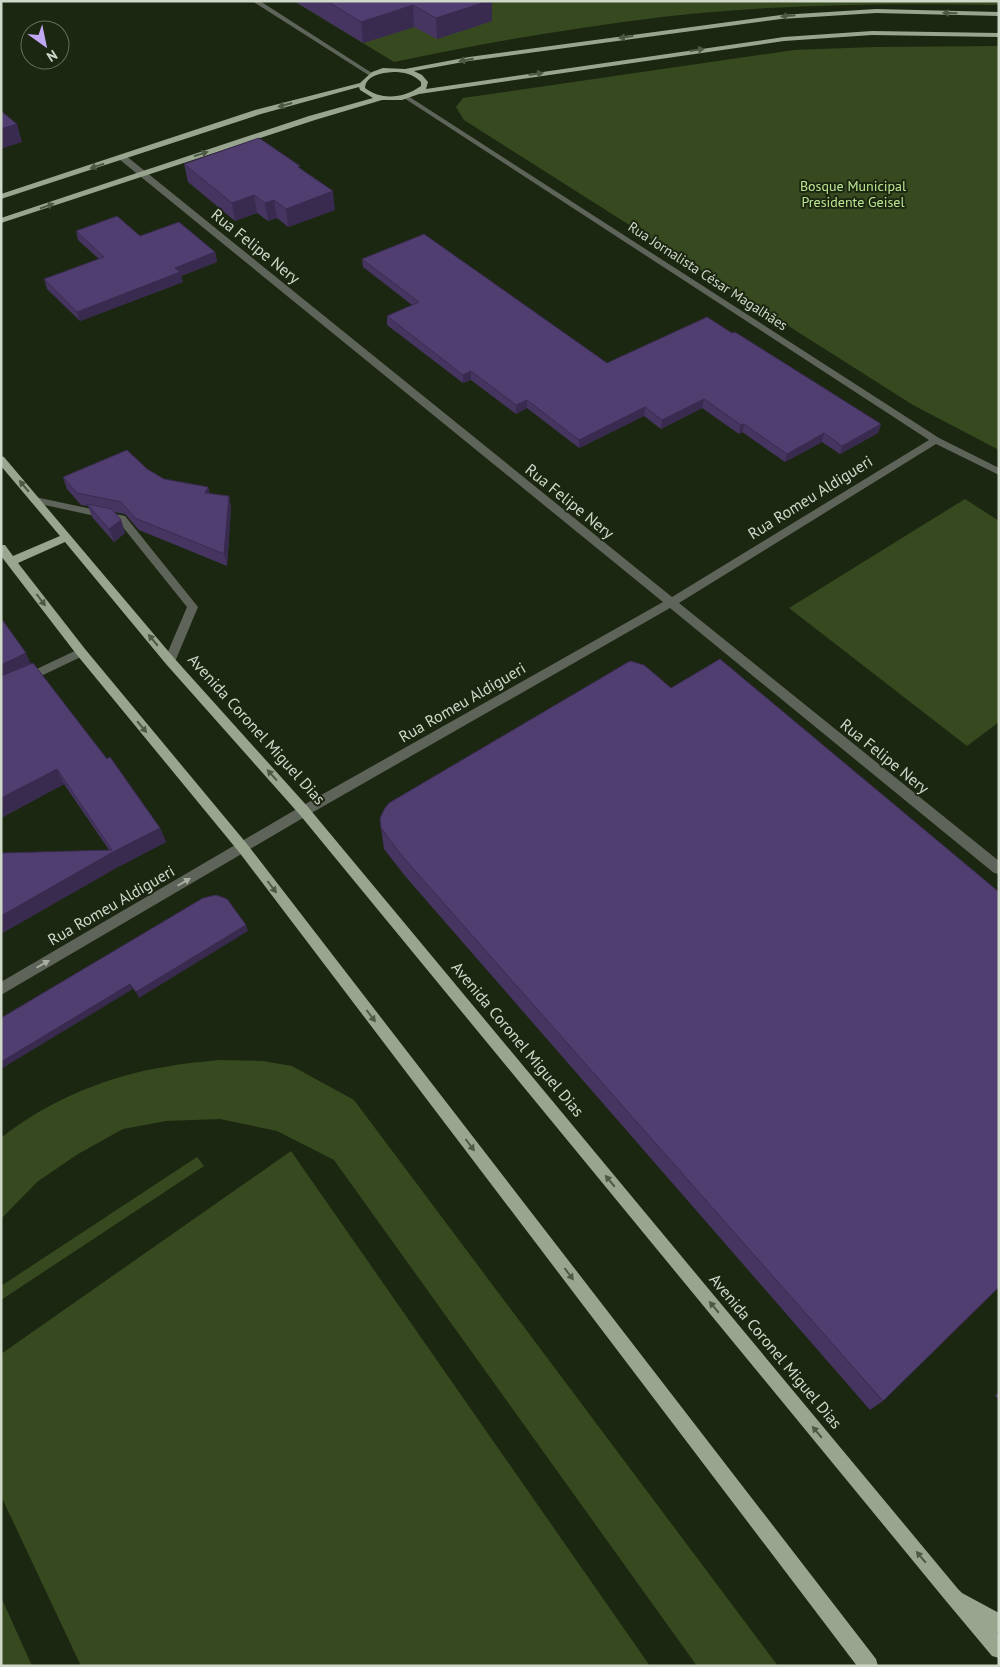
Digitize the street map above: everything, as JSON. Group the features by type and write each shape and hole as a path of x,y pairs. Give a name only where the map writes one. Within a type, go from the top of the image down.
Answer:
{"main road":[{"path":"1,197 258,112 362,84 364,80 372,75 387,71 403,71 479,58 781,16 876,12 999,14"},
{"path":"1,222 312,118 382,98 406,97 419,92 784,39 872,33 999,35"},
{"path":"403,71 416,74 422,78 424,87 419,92"},
{"path":"362,84 362,88 366,93 382,98"},
{"name":"Avenida Coronel Miguel Dias","path":"1,459 170,660 304,811 952,1595 999,1649"},
{"path":"12,561 66,537"},
{"path":"1,548 81,652 243,848 869,1666"},
{"path":"952,1595 999,1624"}],"street":[{"path":"255,1 372,75"},
{"name":"Rua Jornalista César Magalhães","path":"406,97 936,440 999,472"},
{"name":"Rua Felipe Nery","path":"122,157 999,869"},
{"name":"Rua Romeu Aldigueri","path":"1,989 304,811 672,602 936,440"},
{"path":"35,500 120,518 193,606 170,660"},
{"path":"1,691 81,652"}],"green space":[{"path":"294,1 999,1 999,5 831,5 746,9 628,21 561,31 394,62"},
{"name":"Bosque Municipal Presidente Geisel","path":"999,46 999,450 913,405 464,120 456,107 463,98 794,50"},
{"path":"965,499 999,521 999,722 967,746 789,608"},
{"path":"219,1060 263,1061 292,1066 354,1100 778,1666 697,1666 334,1160 277,1131 220,1119 166,1121 123,1129 78,1154 37,1182 1,1219 1,1138 58,1102 100,1084 143,1071 178,1064"},
{"path":"291,1151 650,1666 81,1666 1,1496 1,1354"},
{"path":"197,1157 204,1166 1,1300 1,1286"},
{"path":"1,1597 32,1666 1,1666"}],"building":[{"path":"327,1 488,1 436,18 413,5 361,22"},
{"path":"1,111 17,124 1,129"},
{"path":"259,138 333,191 286,209 274,200 265,203 254,195 232,203 184,164"},
{"path":"117,216 140,236 179,222 215,252 175,268 180,272 77,312 44,279 104,257 76,231"},
{"path":"424,234 607,363 707,317 732,333 735,332 881,424 842,446 824,433 787,454 704,399 662,420 645,407 579,440 527,400 516,405 471,371 463,375 387,316 419,302 362,259"},
{"path":"127,450 147,469 164,479 208,487 205,493 229,496 224,554 135,518 121,502 77,493 63,477"},
{"path":"87,504 112,509 121,520 109,529"},
{"path":"1,618 26,653 1,665"},
{"path":"720,659 999,892 999,1287 883,1401 402,856 381,828 380,818 389,803 630,661 644,665 671,688"},
{"path":"33,663 107,759 110,757 160,828 113,852 1,916 1,853 112,850 57,769 1,798 1,676"},
{"path":"216,895 227,899 246,925 136,992 130,984 1,1062 1,1018 203,898"}]}
